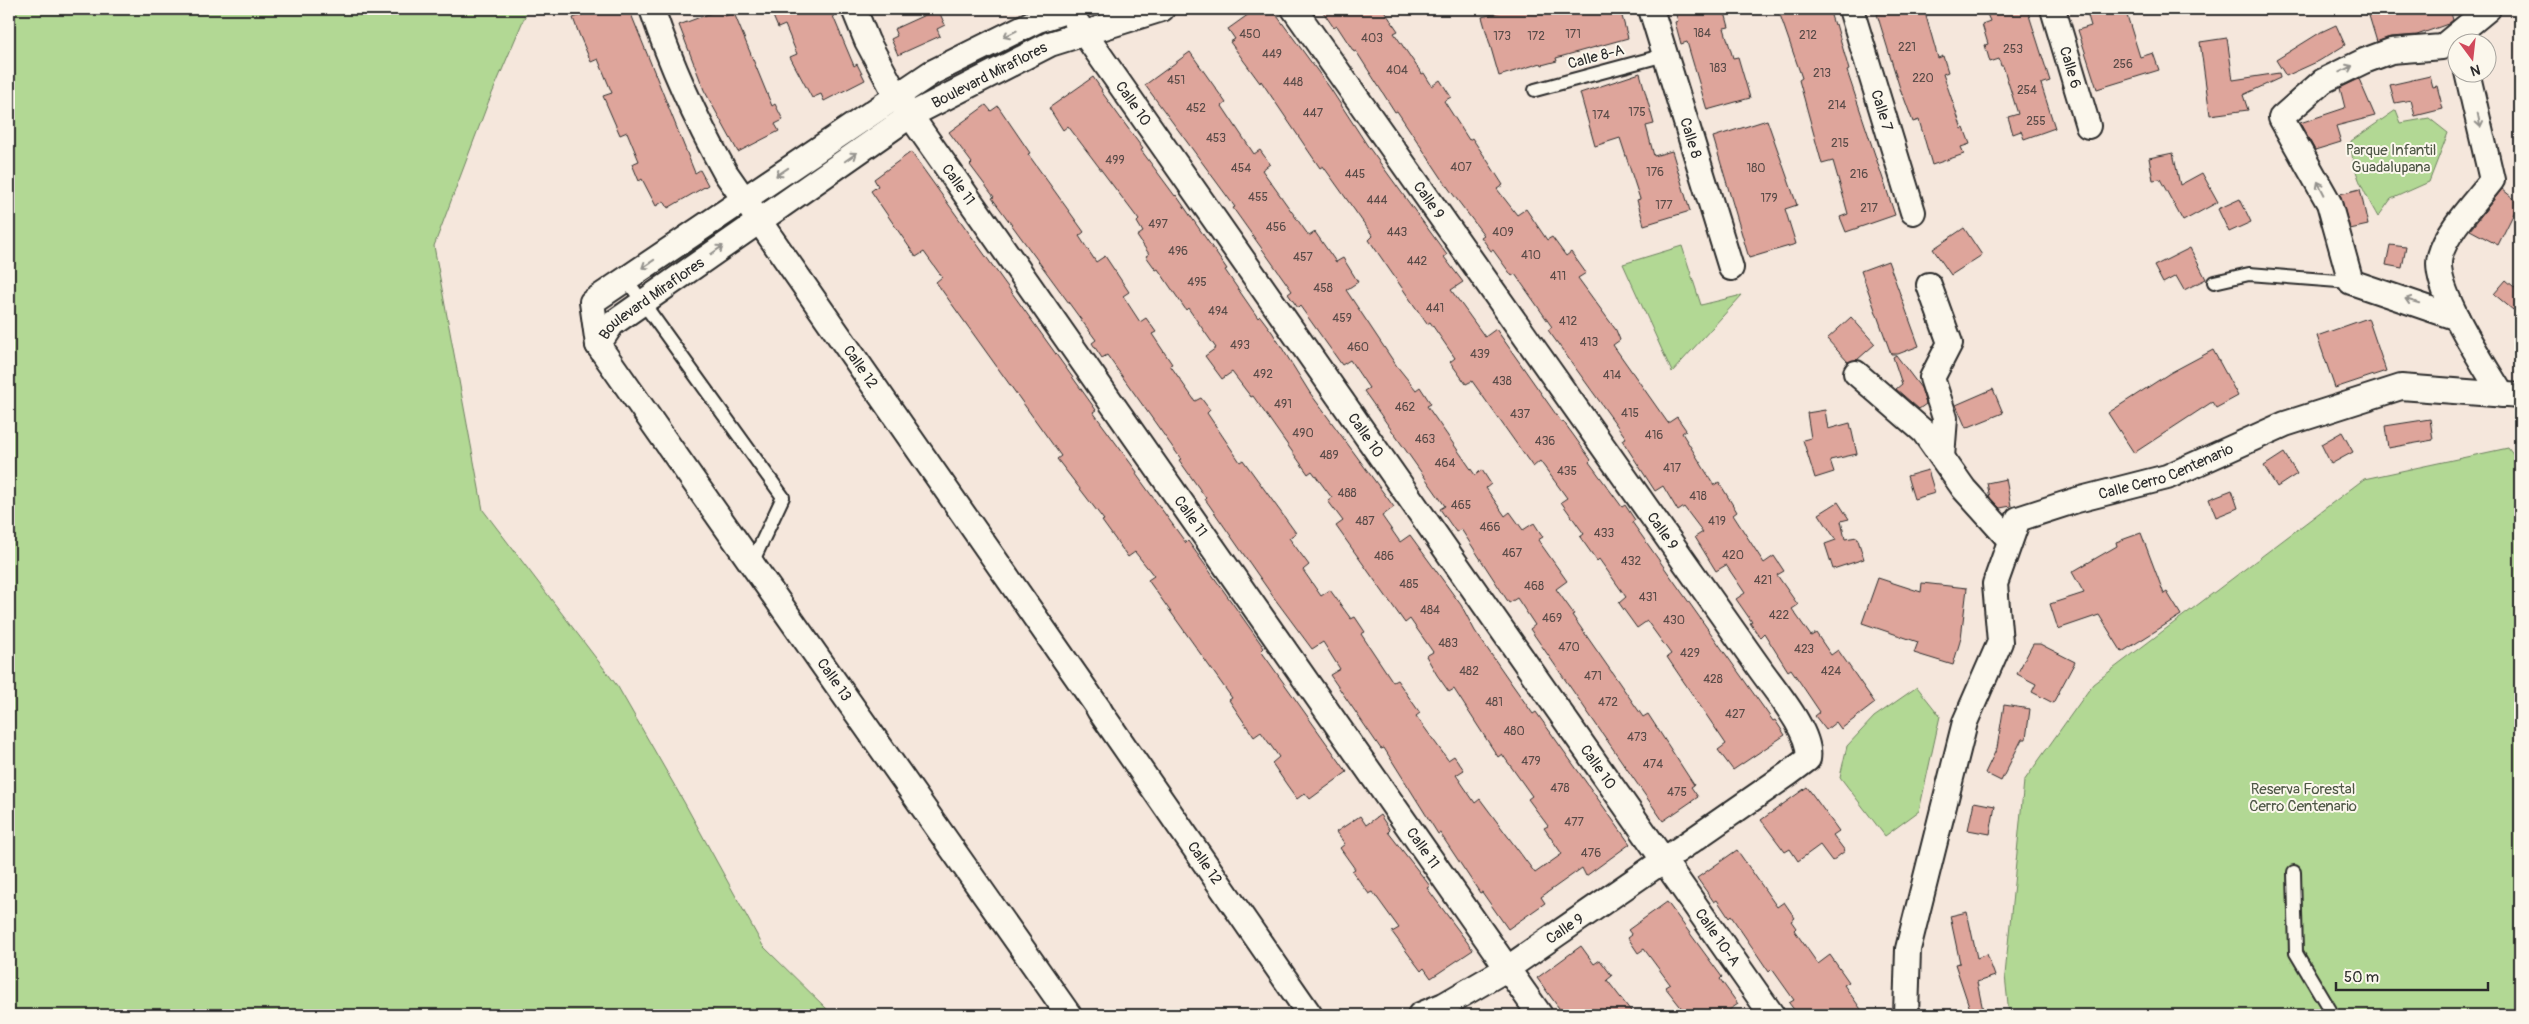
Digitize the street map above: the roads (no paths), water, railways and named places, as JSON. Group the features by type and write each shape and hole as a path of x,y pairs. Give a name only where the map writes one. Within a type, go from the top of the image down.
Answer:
{"street":[{"name":"Calle 12","path":"652,9 664,44 701,129 725,172 1310,1015"},
{"name":"Calle 11","path":"854,9 867,41 896,94 1540,1015"},
{"name":"Boulevard Miraflores","path":"598,345 592,302 896,94 931,73 1038,20 1070,9"},
{"name":"Calle 10","path":"1070,9 1665,860"},
{"name":"Boulevard Miraflores","path":"598,345 612,324 911,115 1050,44 1162,9"},
{"name":"Calle 9","path":"1294,9 1804,733 1809,750 1808,759 1508,968 1444,1006 1420,1015"},
{"name":"Calle 8","path":"1651,9 1731,268"},
{"name":"Calle 7","path":"1851,9 1913,212"},
{"name":"Calle 6","path":"2053,9 2088,126"},
{"path":"2468,32 2488,9"},
{"path":"2446,54 2391,52 2364,60 2322,81 2281,118 2329,203 2351,282 2458,318"},
{"path":"2469,82 2492,180 2456,227 2439,257 2441,276 2446,296 2458,318 2511,396"},
{"path":"1929,285 1950,343 1932,378 1945,418 1942,457"},
{"name":"Calle 13","path":"598,345 1069,1015"},
{"path":"1856,373 1924,432 1964,490 2010,540"},
{"name":"Calle Cerro Centenario","path":"1906,1015 1908,949 1966,722 2000,642 1994,584 2018,519 2077,500 2167,477 2285,424 2401,388 2511,396"},
{"name":"Calle 10-A","path":"1665,860 1772,1015"}],"lane":[{"name":"Calle 8-A","path":"1535,90 1665,55"},
{"path":"2214,282 2250,274 2351,282"},
{"path":"626,279 783,497 752,563"},
{"path":"2294,872 2296,953 2330,1010 2331,1015"}],"park label":[{"name":"Parque Infantil Guadalupana","path":"2391,158"},
{"name":"Reserva Forestal Cerro Centenario","path":"2303,798"}]}
